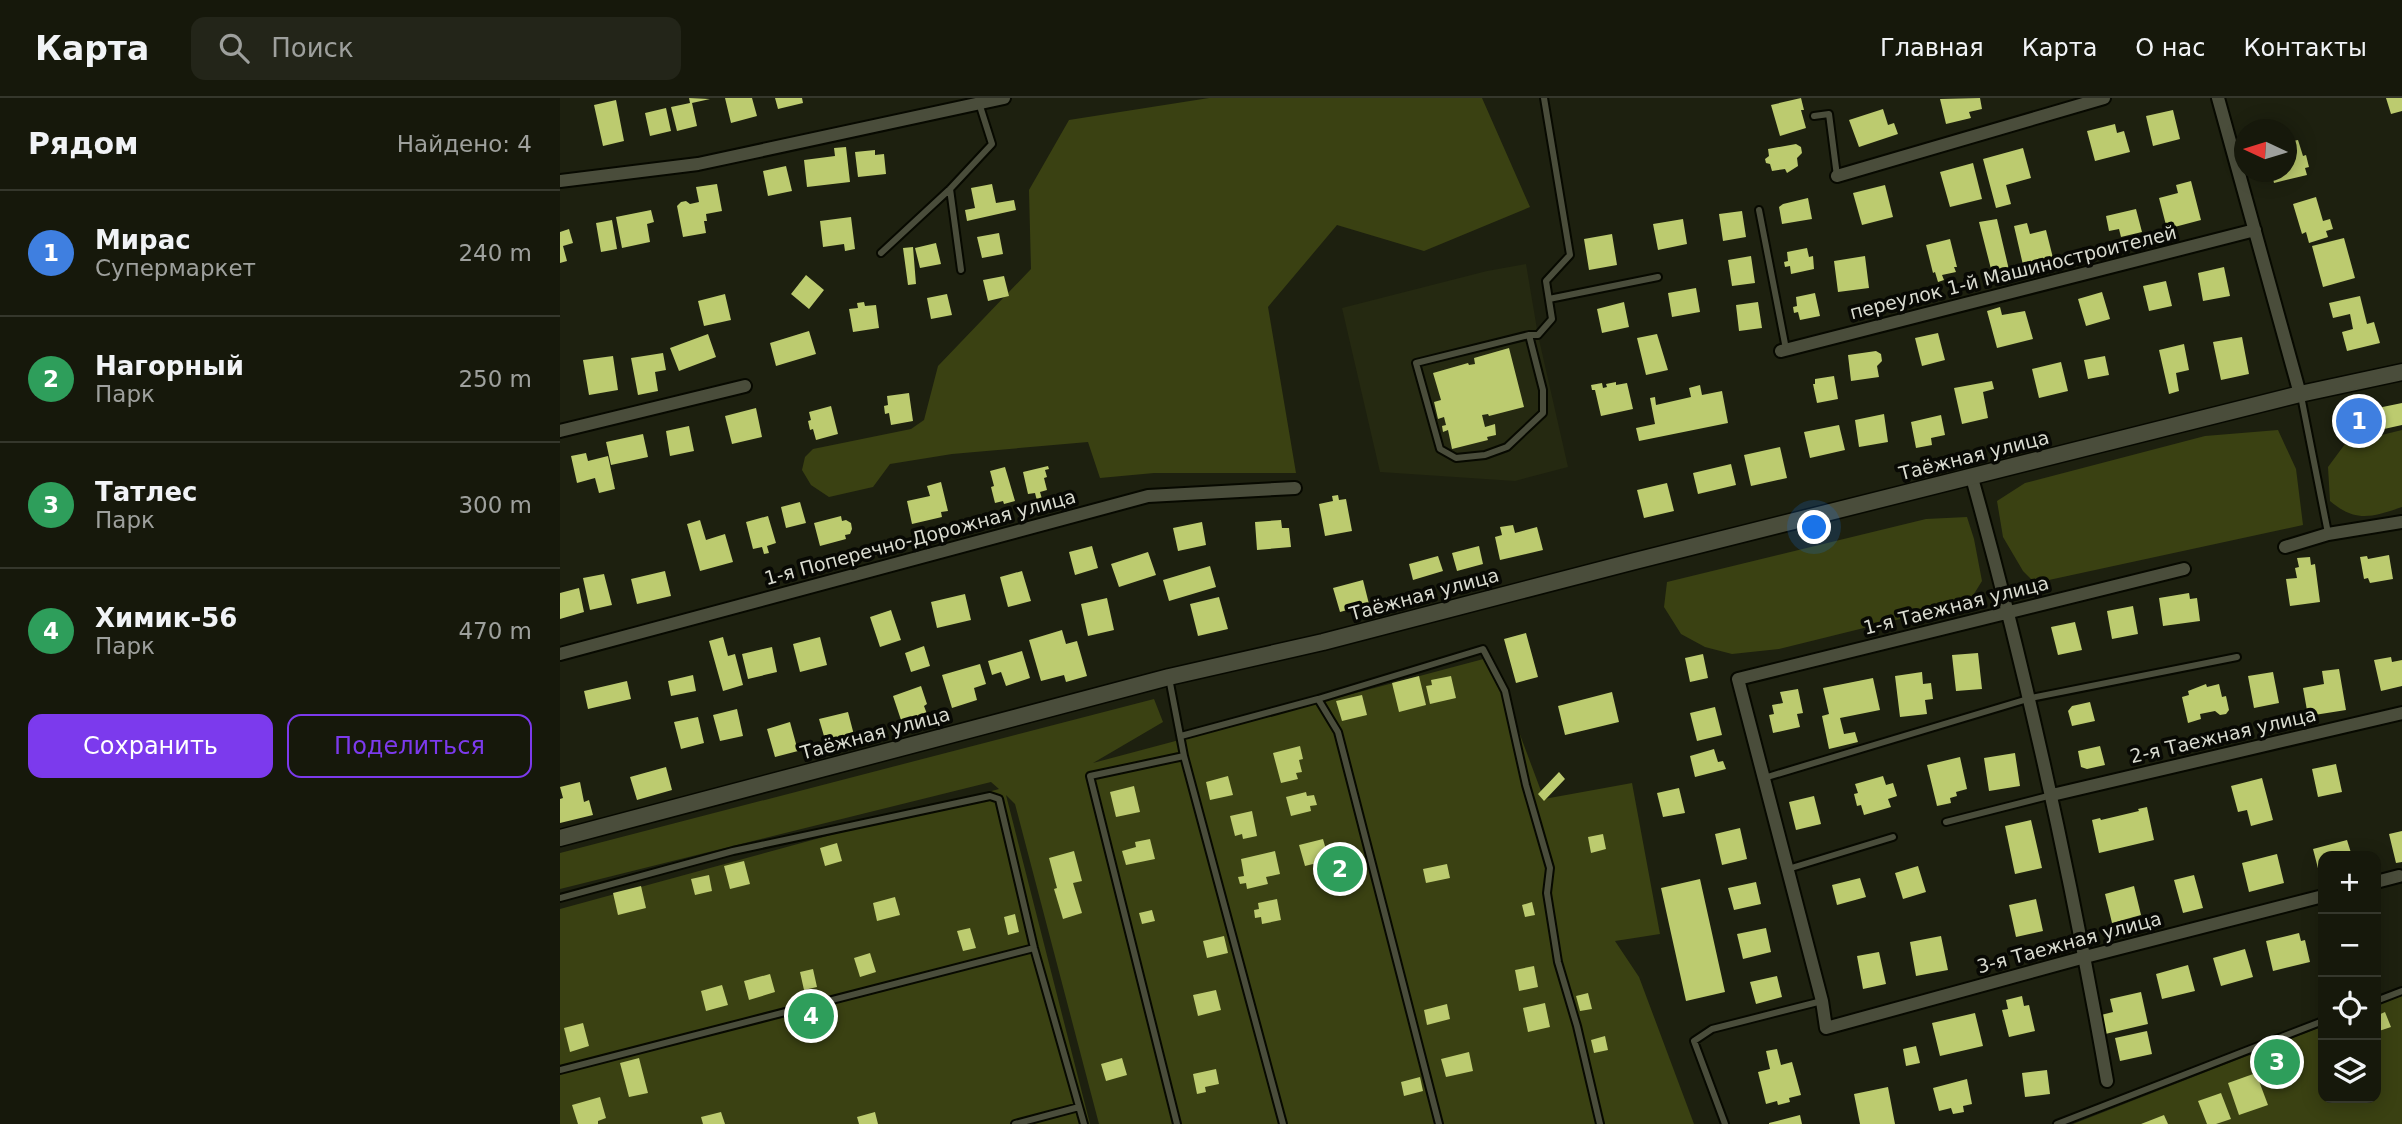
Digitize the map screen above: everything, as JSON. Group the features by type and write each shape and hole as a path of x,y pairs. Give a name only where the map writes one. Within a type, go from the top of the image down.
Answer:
{"street":[{"path":"560,181 698,164 1004,98"},
{"path":"1837,176 2104,98"},
{"path":"2218,98 2300,394"},
{"name":"переулок 1-й Машиностроителей","path":"1784,350 2255,230"},
{"name":"Таёжная улица","path":"560,838 1169,677 1323,642 2300,394 2402,372"},
{"path":"560,432 745,386"},
{"path":"1972,478 2010,611 2031,698 2085,957 2107,1081"},
{"name":"1-я Поперечно-Дорожная улица","path":"560,654 1148,496 1295,488"},
{"path":"2285,547 2328,534 2402,522"},
{"name":"1-я Таежная улица","path":"1762,778 1738,679 2184,569"},
{"name":"2-я Таежная улица","path":"2052,795 2402,713"},
{"path":"1762,778 1822,1001"},
{"path":"2381,882 2401,881"},
{"name":"3-я Таежная улица","path":"1822,1001 1826,1028 2085,957 2318,897"}],"lane":[{"path":"1529,335 1543,390 1543,413 1507,447 1485,455 1456,458 1440,449 1416,363 1529,335 1538,335 1552,319 1546,281 1570,255 1544,98"},
{"path":"880,253 950,189 992,145 979,103"},
{"path":"1814,116 1829,114 1837,176"},
{"path":"950,189 961,270"},
{"path":"1759,210 1784,350"},
{"path":"1549,299 1658,277"},
{"path":"2300,394 2328,534"},
{"path":"1181,736 1318,699 1483,649 1505,691 1526,785 1550,868 1547,893 1558,962 1577,1026 1600,1124"},
{"path":"1762,778 2031,698 2237,657"},
{"path":"1169,677 1185,756 1283,1124"},
{"path":"1318,699 1338,732 1438,1124"},
{"path":"1177,1124 1090,776 1185,756"},
{"path":"1946,822 2052,795"},
{"path":"560,898 733,851 989,796 999,799 1034,948 1084,1124"},
{"path":"1787,870 1893,837"},
{"path":"560,1070 1034,948"},
{"path":"2381,999 2402,991"},
{"path":"1725,1124 1694,1041 1712,1029 1822,1001"},
{"path":"2057,1124 2318,1023"},
{"path":"1015,1124 1079,1107"}],"shaded area":[{"path":"1526,264 1538,335 1568,467 1515,481 1380,472 1342,308 1487,271"}],"green space":[{"path":"1209,98 1482,98 1530,207 1424,251 1337,225 1268,307 1296,473 1154,473 1100,478 1088,442 952,454 890,464 873,487 829,497 811,485 802,470 805,457 813,449 911,429 924,420 938,366 1031,269 1029,190 1069,120"},
{"path":"2278,430 2296,469 2303,525 2035,583 2023,571 2003,537 1997,501 2025,483 2205,436"},
{"path":"2402,430 2402,507 2364,516 2348,513 2330,501 2328,467 2345,444"},
{"path":"1967,517 1982,581 1969,602 1779,649 1732,654 1705,647 1681,634 1664,607 1667,582 1926,519"},
{"path":"1491,657 1544,799 1632,783 1660,934 1615,941 1639,977 1694,1124 1099,1124 1015,804 1006,795 1090,1124 560,1124 560,909 999,789 991,782 560,889 560,853 1154,699 1163,722 1093,763"},
{"path":"2402,995 2402,1124 2073,1124 2318,1028 2318,1103 2381,1103 2381,1003"}],"building":[{"path":"689,98 710,99 692,103 697,126 677,131 671,107 690,103"},
{"path":"725,98 752,98 757,116 731,123"},
{"path":"775,98 802,98 803,103 778,109"},
{"path":"1801,98 1806,128 1780,136 1771,105"},
{"path":"1980,98 1982,109 1969,112 1971,118 1946,124 1940,99"},
{"path":"2386,98 2402,98 2402,111 2391,114"},
{"path":"616,100 624,141 603,146 594,105"},
{"path":"666,108 671,131 650,136 645,113"},
{"path":"1883,109 1888,125 1894,123 1898,134 1859,147 1849,120"},
{"path":"2173,110 2180,139 2153,146 2146,116"},
{"path":"2115,124 2117,133 2124,131 2130,152 2095,161 2087,131"},
{"path":"2297,140 2303,156 2306,155 2309,167 2305,168 2307,175 2297,177"},
{"path":"1796,144 1801,147 1802,153 1797,158 1798,166 1787,173 1785,169 1772,171 1765,159 1769,156 1768,149"},
{"path":"846,147 850,182 807,187 804,160 835,156 834,148"},
{"path":"2023,148 2031,178 2006,185 2011,204 1996,208 1983,159"},
{"path":"875,150 875,155 884,154 886,174 858,177 855,152"},
{"path":"1973,163 1982,199 1950,207 1940,172"},
{"path":"786,166 792,191 768,196 763,171"},
{"path":"2191,181 2201,220 2167,229 2159,198 2178,193 2176,185"},
{"path":"717,184 722,211 706,214 706,233 683,237 677,206 686,201 690,204 699,202 696,187"},
{"path":"992,184 996,203 1014,200 1016,210 967,221 965,210 975,208 971,188"},
{"path":"1885,185 1893,217 1862,225 1853,193"},
{"path":"2316,197 2323,221 2330,219 2333,229 2326,231 2328,237 2309,243 2306,232 2302,234 2293,204"},
{"path":"1808,198 1812,219 1782,224 1779,207"},
{"path":"2136,209 2142,232 2121,237 2119,229 2109,231 2106,216"},
{"path":"651,210 654,222 647,224 650,242 622,248 616,217"},
{"path":"1742,211 1746,237 1723,241 1719,214"},
{"path":"851,217 855,249 845,251 844,244 823,247 820,221"},
{"path":"1683,219 1687,244 1658,250 1653,224"},
{"path":"1997,219 2009,270 1992,273 1979,222"},
{"path":"612,220 617,249 601,252 596,223"},
{"path":"2027,223 2030,234 2046,230 2053,258 2023,265 2014,226"},
{"path":"569,229 573,243 563,246 567,261 560,263 560,232"},
{"path":"999,233 1003,254 982,258 977,237"},
{"path":"1612,234 1617,265 1589,270 1584,239"},
{"path":"2344,238 2355,278 2323,287 2312,246"},
{"path":"1950,239 1956,272 1942,275 1944,280 1938,282 1926,245"},
{"path":"936,243 941,264 920,268 915,248"},
{"path":"913,247 916,284 908,285 903,248"},
{"path":"1807,248 1809,257 1813,256 1814,269 1791,274 1790,266 1785,267 1784,262 1788,261 1787,252"},
{"path":"1751,256 1755,283 1732,286 1728,260"},
{"path":"1865,256 1869,288 1838,292 1834,261"},
{"path":"2224,267 2230,296 2203,301 2198,273"},
{"path":"806,275 824,290 809,309 791,294"},
{"path":"1004,276 1009,296 988,301 983,280"},
{"path":"2166,281 2172,306 2149,311 2143,286"},
{"path":"1696,288 1700,312 1672,317 1668,293"},
{"path":"2102,292 2110,319 2086,326 2078,299"},
{"path":"1815,293 1820,316 1800,320 1798,312 1794,313 1793,307 1797,306 1796,297"},
{"path":"725,294 731,320 704,326 698,301"},
{"path":"947,294 952,315 931,319 927,298"},
{"path":"2360,296 2367,324 2374,322 2380,343 2347,351 2342,332 2353,329 2350,314 2333,318 2329,303"},
{"path":"864,302 865,306 876,305 879,328 853,332 849,309 858,308 857,303"},
{"path":"1624,302 1629,327 1602,333 1597,309"},
{"path":"1758,302 1762,328 1739,331 1736,305"},
{"path":"2000,307 2002,315 2025,311 2033,339 1997,348 1987,311"},
{"path":"809,331 816,354 776,366 770,343"},
{"path":"1938,333 1945,360 1922,366 1915,338"},
{"path":"708,334 716,357 679,371 670,348"},
{"path":"1657,334 1668,370 1646,375 1637,338"},
{"path":"2242,337 2249,374 2221,380 2213,342"},
{"path":"2184,344 2189,370 2176,373 2179,391 2169,394 2159,350"},
{"path":"1509,348 1524,407 1489,416 1482,415 1485,427 1495,424 1496,435 1487,437 1488,440 1452,449 1448,430 1443,432 1442,426 1446,425 1444,417 1438,419 1434,402 1441,400 1433,373 1468,363 1475,364 1474,358"},
{"path":"1876,351 1881,354 1882,361 1877,366 1879,377 1851,381 1848,355"},
{"path":"663,353 666,370 655,372 658,391 638,395 631,358"},
{"path":"613,356 618,390 589,395 583,360"},
{"path":"2105,356 2109,375 2088,379 2084,360"},
{"path":"2061,362 2068,391 2039,398 2032,369"},
{"path":"1834,376 1838,399 1817,403 1813,384 1815,379"},
{"path":"1992,381 1994,389 1983,392 1988,418 1962,424 1954,388"},
{"path":"1616,382 1616,385 1627,383 1633,409 1601,416 1595,390 1592,390 1591,385 1602,383 1603,388 1607,387 1606,384"},
{"path":"1700,385 1702,395 1722,391 1728,423 1639,441 1636,428 1655,424 1650,398 1655,397 1656,405 1691,397 1689,388"},
{"path":"909,393 913,421 891,425 889,413 885,414 887,396"},
{"path":"2402,403 2402,425 2339,439 2334,417"},
{"path":"831,406 838,434 816,440 813,429 810,430 809,412"},
{"path":"756,408 762,437 732,444 725,416"},
{"path":"1884,414 1888,442 1859,447 1855,420"},
{"path":"1941,415 1945,435 1931,438 1932,445 1916,448 1911,422"},
{"path":"1839,425 1845,450 1810,458 1804,432"},
{"path":"689,426 694,451 670,456 666,431"},
{"path":"643,434 648,457 611,465 606,442"},
{"path":"1780,447 1787,478 1751,486 1744,455"},
{"path":"586,453 588,461 608,456 615,489 599,493 595,478 577,483 571,456"},
{"path":"1731,464 1736,485 1698,494 1693,473"},
{"path":"1048,466 1049,469 1045,470 1047,477 1044,478 1047,490 1040,492 1042,499 1037,501 1035,493 1028,494 1023,472"},
{"path":"1005,467 1015,501 995,503 990,471"},
{"path":"941,482 948,511 941,512 942,517 912,524 907,501 930,496 927,486"},
{"path":"1667,483 1674,511 1644,518 1637,490"},
{"path":"1338,495 1339,500 1346,499 1352,531 1325,536 1319,504 1333,501 1332,496"},
{"path":"800,502 806,523 786,528 781,507"},
{"path":"768,516 776,543 767,546 769,553 764,554 762,547 753,549 746,522"},
{"path":"841,516 842,521 851,523 850,534 845,535 846,539 820,546 814,523"},
{"path":"700,520 706,540 725,534 733,562 700,571 687,524"},
{"path":"1281,520 1282,528 1289,528 1291,547 1257,550 1255,522"},
{"path":"1202,522 1206,545 1178,551 1173,528"},
{"path":"1513,525 1515,533 1537,527 1543,550 1500,560 1495,537 1502,535 1500,527"},
{"path":"1092,546 1098,568 1075,575 1069,552"},
{"path":"1479,546 1483,564 1457,571 1452,553"},
{"path":"1148,552 1156,575 1119,587 1111,564"},
{"path":"2389,555 2393,579 2370,583 2368,578 2364,579 2360,557 2367,556 2368,559"},
{"path":"1438,556 1443,571 1413,580 1409,564"},
{"path":"2310,557 2311,565 2315,564 2320,602 2290,606 2286,579 2297,578 2297,558"},
{"path":"1210,566 1216,587 1169,601 1163,580"},
{"path":"665,571 671,596 637,604 631,579"},
{"path":"1022,571 1031,601 1008,607 1000,577"},
{"path":"604,574 612,605 590,610 583,578"},
{"path":"1363,580 1369,604 1340,612 1333,588"},
{"path":"579,588 584,612 560,619 560,593"},
{"path":"2189,593 2190,599 2197,598 2200,621 2163,626 2159,598"},
{"path":"965,594 971,620 937,628 931,602"},
{"path":"1219,597 1228,629 1198,636 1190,604"},
{"path":"1107,598 1114,630 1088,636 1081,604"},
{"path":"2133,606 2138,634 2112,639 2107,611"},
{"path":"891,610 901,640 880,647 870,617"},
{"path":"2075,622 2082,650 2058,655 2051,627"},
{"path":"1062,630 1066,644 1077,641 1087,676 1066,682 1064,675 1041,681 1029,640"},
{"path":"1526,633 1538,677 1516,683 1504,639"},
{"path":"723,637 728,656 735,654 743,685 723,691 709,641"},
{"path":"820,637 827,665 800,672 793,644"},
{"path":"924,646 930,666 911,672 905,653"},
{"path":"772,647 777,672 748,679 742,654"},
{"path":"1022,651 1030,678 1006,686 1001,672 992,675 988,661"},
{"path":"1978,653 1982,689 1956,691 1952,655"},
{"path":"1703,654 1708,678 1690,682 1685,658"},
{"path":"2391,657 2392,662 2402,660 2402,686 2381,691 2374,660"},
{"path":"980,664 986,684 974,688 977,700 952,708 942,675"},
{"path":"2339,669 2346,710 2308,716 2303,688 2324,684 2322,671"},
{"path":"1922,672 1923,684 1931,683 1933,699 1925,700 1927,714 1900,717 1895,676"},
{"path":"2273,672 2279,703 2254,708 2248,676"},
{"path":"693,675 696,691 671,696 668,681"},
{"path":"1419,676 1426,705 1399,712 1392,683"},
{"path":"1451,676 1456,698 1430,704 1426,686 1432,685 1431,680"},
{"path":"1873,678 1880,710 1840,718 1844,734 1855,732 1858,742 1829,749 1822,716 1829,714 1823,688"},
{"path":"627,681 631,699 588,709 584,691"},
{"path":"2206,684 2207,687 2219,684 2222,697 2226,696 2229,710 2220,715 2215,711 2200,714 2201,719 2188,723 2182,697 2189,695 2188,691"},
{"path":"921,686 927,714 902,723 893,696"},
{"path":"1798,689 1803,713 1797,714 1800,727 1773,733 1769,715 1774,714 1772,705 1783,703 1780,692"},
{"path":"1612,692 1619,722 1565,735 1558,706"},
{"path":"1362,695 1367,715 1342,721 1336,701"},
{"path":"2090,702 2095,721 2072,726 2068,711 2072,706"},
{"path":"1715,707 1722,735 1697,741 1690,713"},
{"path":"737,709 743,736 720,741 713,715"},
{"path":"848,712 854,735 826,743 819,719"},
{"path":"698,717 704,743 681,749 674,722"},
{"path":"790,722 798,751 775,757 767,729"},
{"path":"1300,746 1302,772 1296,773 1298,779 1281,783 1273,753"},
{"path":"2100,746 2105,765 2087,769 2081,767 2078,751"},
{"path":"1714,749 1718,762 1723,761 1726,769 1695,777 1690,756"},
{"path":"2015,753 2020,786 1989,791 1984,758"},
{"path":"1960,757 1967,789 1956,792 1957,796 1950,798 1951,803 1937,806 1927,765"},
{"path":"2336,764 2342,792 2318,797 2312,769"},
{"path":"666,767 672,790 637,800 630,777"},
{"path":"1559,772 1565,779 1544,801 1538,794"},
{"path":"1228,776 1233,795 1210,800 1206,782"},
{"path":"1883,776 1886,785 1893,783 1897,796 1888,799 1891,807 1864,815 1861,805 1857,806 1854,794 1858,793 1855,784"},
{"path":"2262,778 2273,820 2251,826 2247,810 2238,812 2231,786"},
{"path":"580,782 584,802 589,800 593,815 560,823 560,799 563,798 560,787"},
{"path":"1134,786 1140,812 1116,817 1110,792"},
{"path":"1679,788 1685,813 1663,817 1657,793"},
{"path":"1306,792 1307,796 1314,795 1317,805 1310,806 1311,811 1291,816 1286,797"},
{"path":"1814,796 1821,824 1796,830 1789,802"},
{"path":"2147,807 2154,840 2099,853 2092,820"},
{"path":"1252,811 1257,836 1243,839 1242,834 1235,836 1230,816"},
{"path":"2031,820 2042,868 2015,874 2005,826"},
{"path":"1740,828 1747,859 1722,865 1715,834"},
{"path":"2402,831 2402,862 2396,863 2389,834"},
{"path":"1603,834 1606,849 1591,853 1588,837"},
{"path":"1150,839 1155,859 1126,865 1122,851 1136,847 1135,842"},
{"path":"1323,839 1329,860 1305,866 1299,845"},
{"path":"2347,840 2350,851 2318,851 2318,868 2313,849"},
{"path":"837,843 842,861 825,866 820,848"},
{"path":"1074,851 1082,881 1073,883 1082,913 1063,919 1049,858"},
{"path":"1275,851 1280,874 1266,877 1268,884 1247,889 1246,883 1240,884 1238,877 1244,876 1241,859"},
{"path":"2277,854 2284,883 2249,892 2242,863"},
{"path":"744,861 750,884 730,889 724,866"},
{"path":"1447,864 1450,878 1426,883 1423,869"},
{"path":"1918,866 1926,892 1903,899 1895,873"},
{"path":"709,875 712,891 695,895 691,879"},
{"path":"2194,875 2203,908 2183,913 2174,880"},
{"path":"1860,878 1866,897 1837,905 1832,885"},
{"path":"1700,879 1725,992 1686,1001 1661,888"},
{"path":"1756,882 1761,904 1734,910 1728,888"},
{"path":"641,886 646,908 618,915 613,893"},
{"path":"2134,886 2141,915 2112,923 2105,894"},
{"path":"895,897 900,915 877,921 873,903"},
{"path":"1277,899 1281,920 1262,924 1261,917 1255,918 1254,910 1259,909 1258,903"},
{"path":"2036,899 2043,931 2016,937 2009,905"},
{"path":"1532,902 1535,915 1525,917 1522,905"},
{"path":"1152,910 1155,921 1142,924 1139,913"},
{"path":"1015,914 1019,932 1008,935 1004,917"},
{"path":"970,928 976,948 963,951 957,931"},
{"path":"1766,928 1771,952 1743,959 1737,934"},
{"path":"2299,933 2301,941 2305,940 2310,962 2273,971 2266,941"},
{"path":"1224,936 1228,953 1207,958 1203,941"},
{"path":"1941,936 1948,970 1916,976 1910,942"},
{"path":"2245,949 2253,977 2221,986 2213,958"},
{"path":"1879,952 1886,984 1863,989 1857,956"},
{"path":"870,953 876,972 860,977 854,958"},
{"path":"2188,965 2195,991 2162,999 2156,974"},
{"path":"1534,966 1538,987 1519,991 1515,970"},
{"path":"813,969 817,987 804,990 800,972"},
{"path":"770,974 775,992 749,1000 744,981"},
{"path":"1777,976 1782,997 1756,1004 1750,982"},
{"path":"722,985 728,1005 706,1011 701,991"},
{"path":"1216,990 1221,1010 1198,1016 1193,995"},
{"path":"2141,992 2148,1024 2101,1035 2097,1016 2113,1012 2110,999"},
{"path":"1588,993 1592,1009 1580,1011 1576,996"},
{"path":"2022,996 2024,1006 2029,1005 2035,1031 2009,1037 2002,1010 2008,1009 2006,1000"},
{"path":"1545,1003 1550,1027 1528,1032 1523,1008"},
{"path":"1447,1004 1450,1019 1427,1025 1424,1010"},
{"path":"2385,1012 2391,1027 2381,1030 2381,1014"},
{"path":"1975,1013 1983,1046 1940,1056 1932,1023"},
{"path":"583,1023 589,1046 570,1052 564,1028"},
{"path":"2147,1031 2152,1054 2120,1061 2115,1038"},
{"path":"1605,1036 1608,1050 1594,1053 1591,1040"},
{"path":"1916,1046 1920,1063 1906,1066 1903,1049"},
{"path":"1777,1049 1781,1065 1792,1062 1801,1095 1789,1098 1790,1102 1766,1104 1758,1072 1770,1069 1766,1051"},
{"path":"1469,1052 1473,1071 1446,1077 1441,1059"},
{"path":"2278,1053 2282,1066 2272,1069 2268,1056"},
{"path":"639,1058 648,1093 629,1097 620,1063"},
{"path":"1122,1058 1127,1075 1106,1081 1101,1064"},
{"path":"1216,1069 1219,1084 1205,1087 1206,1092 1197,1094 1193,1074"},
{"path":"2047,1070 2050,1094 2025,1097 2022,1073"},
{"path":"2256,1073 2268,1105 2239,1115 2228,1083"},
{"path":"1420,1077 1423,1091 1404,1096 1401,1082"},
{"path":"1967,1079 1972,1104 1963,1106 1964,1112 1953,1114 1951,1108 1939,1111 1933,1088"},
{"path":"1888,1087 1895,1124 1860,1124 1854,1094"},
{"path":"2221,1093 2231,1119 2207,1124 2198,1101"},
{"path":"600,1097 606,1118 598,1121 598,1124 578,1124 572,1105"},
{"path":"721,1112 725,1124 703,1124 701,1117"},
{"path":"875,1112 878,1124 859,1124 857,1117"},
{"path":"1800,1115 1802,1124 1769,1124 1769,1123"},
{"path":"2164,1115 2168,1124 2141,1124"}],"place":[{"name":"Мирас","path":"2359,421"},
{"name":"Нагорный","path":"1340,869"},
{"name":"Химик-56","path":"811,1016"},
{"name":"Татлес","path":"2277,1062"}]}
